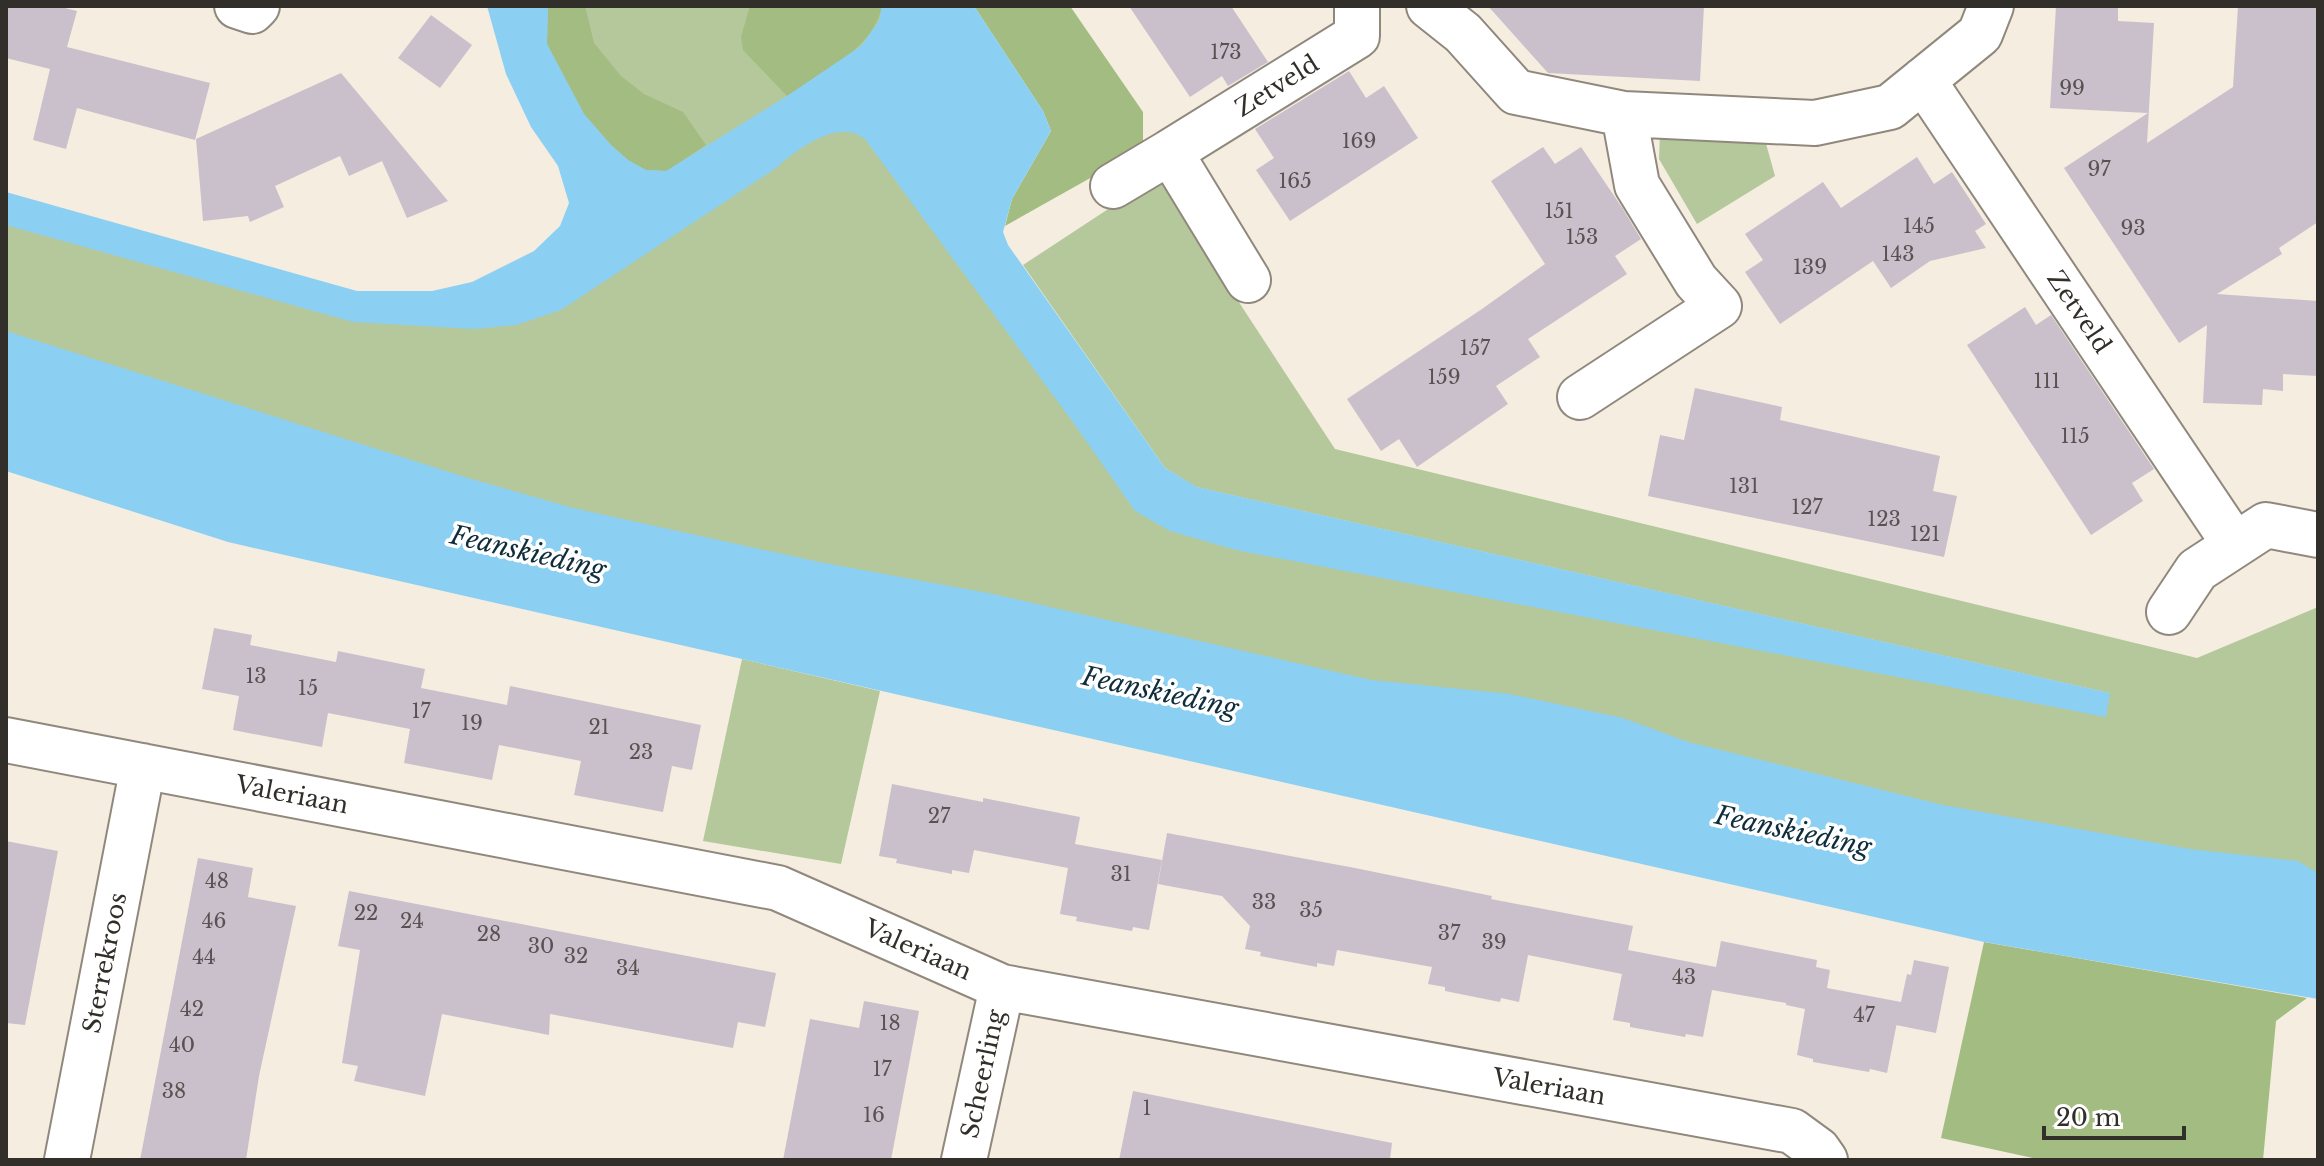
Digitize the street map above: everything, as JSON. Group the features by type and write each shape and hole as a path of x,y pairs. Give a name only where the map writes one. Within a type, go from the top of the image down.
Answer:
{"street":[{"path":"237,6 252,11 257,6"},
{"name":"Zetveld","path":"1113,186 1357,36 1357,6"},
{"path":"1429,6 1463,33 1516,92 1624,114 1815,123 1890,107 1980,34 1991,6"},
{"name":"Zetveld","path":"1923,80 2235,545"},
{"path":"1580,397 1719,306 1696,281 1637,185 1624,114"},
{"path":"1170,152 1248,280"},
{"path":"2169,612 2197,570 2266,525 2318,535"},
{"name":"Valeriaan","path":"6,740 778,888 1002,987 1792,1131 1818,1150 1825,1160"},
{"name":"Sterrekroos","path":"67,1160 143,766"},
{"name":"Scheerling","path":"964,1160 1002,987"}],"green space":[{"path":"519,6 937,6 984,238 1162,495 2109,695 1196,487 1165,468 1023,265 1157,177 1335,449 2197,658 2318,607 2318,896 559,516 6,369 6,214 362,310 503,303 615,220"},
{"path":"548,6 585,6 594,43 621,76 644,94 683,112 706,145 667,171 646,170 628,160 584,114 547,44"},
{"path":"750,6 882,6 869,35 857,47 830,69 787,96 743,50 741,37"},
{"path":"974,6 1070,6 1143,112 1143,143 1117,163 1005,226 1012,199 1051,131 1043,111"},
{"path":"1660,133 1765,140 1775,176 1697,224 1659,159"},
{"path":"742,659 880,691 841,864 703,841"},
{"path":"1984,942 2307,998 2276,1021 2263,1160 2042,1160 1941,1138"}],"water":[{"path":"487,6 548,6 547,44 584,114 628,160 646,170 666,171 861,46 879,21 882,6 974,6 1043,111 1051,131 1012,199 1003,232 1008,245 1165,468 1197,487 2110,693 2106,717 1236,550 1170,531 1135,511 865,139 853,133 833,133 812,142 561,310 516,325 475,329 353,322 6,225 6,192 357,291 432,291 472,282 534,251 560,226 569,203 558,166 531,127 506,74"},
{"name":"Feanskieding","path":"6,331 468,478 573,508 819,562 993,594 1371,680 1510,694 1623,718 1688,742 1943,805 2190,849 2298,861 2318,873 2318,999 1984,942 228,542 6,471"}],"building":[{"path":"6,6 57,6 77,11 67,47 210,83 195,140 77,108 66,149 33,140 50,69 6,58"},
{"path":"1129,6 1231,6 1268,62 1228,86 1222,76 1190,97"},
{"path":"1488,6 1704,6 1700,81 1548,73"},
{"path":"2056,6 2118,6 2118,21 2154,23 2147,143 2233,87 2238,6 2318,6 2318,222 2279,248 2282,254 2217,294 2318,301 2318,376 2283,374 2283,391 2263,389 2262,405 2203,403 2207,325 2179,343 2064,168 2148,113 2050,108"},
{"path":"431,15 472,45 440,88 398,58"},
{"path":"1349,71 1366,98 1384,86 1418,138 1290,221 1256,170 1274,158 1255,129"},
{"path":"341,73 448,201 407,218 382,161 349,176 340,156 275,186 284,207 250,222 248,216 203,221 196,139"},
{"path":"1543,147 1555,164 1581,147 1623,209 1641,239 1615,256 1627,274 1528,339 1540,357 1496,386 1508,404 1417,467 1399,439 1381,451 1347,399 1545,264 1491,181"},
{"path":"1917,157 1934,184 1952,172 1986,224 1975,231 1986,248 1930,261 1891,288 1873,261 1780,324 1745,272 1763,260 1745,234 1823,182 1841,208"},
{"path":"2025,307 2036,325 2051,315 2154,469 2132,483 2143,501 2091,535 1967,345"},
{"path":"1695,388 1782,407 1780,420 1940,456 1933,491 1957,496 1944,557 1648,496 1660,435 1684,440"},
{"path":"214,628 252,635 250,645 336,662 338,651 425,669 421,688 507,705 510,686 701,725 692,770 672,766 663,812 574,795 581,761 499,745 492,780 404,763 410,729 328,713 322,747 233,730 239,696 202,689"},
{"path":"892,784 1080,817 1075,844 1162,860 1149,930 1133,927 1132,931 1076,921 1077,917 1060,914 1068,868 974,850 969,873 952,870 952,874 896,863 897,859 879,856"},
{"path":"1167,833 1355,868 1492,896 1491,899 1633,926 1628,950 1716,967 1721,941 1817,960 1816,967 1830,970 1827,988 1901,1002 1887,1073 1813,1062 1813,1059 1797,1055 1805,1009 1786,1003 1712,990 1703,1037 1686,1034 1685,1037 1630,1027 1630,1023 1613,1020 1622,974 1528,955 1519,1002 1501,998 1500,1002 1445,991 1445,987 1428,984 1432,967 1337,950 1334,966 1317,963 1317,967 1260,956 1261,952 1245,949 1250,926 1222,896 1158,884"},
{"path":"6,841 58,851 25,1025 6,1023"},
{"path":"198,858 253,868 248,897 296,906 259,1076 246,1160 140,1160"},
{"path":"349,891 776,973 765,1027 738,1022 733,1048 550,1014 549,1035 442,1014 425,1096 354,1081 358,1066 342,1063 360,950 338,946"},
{"path":"1914,960 1949,967 1936,1033 1896,1025 1907,974 1911,975"},
{"path":"864,1001 919,1011 891,1160 783,1160 810,1019 859,1028"},
{"path":"1133,1091 1392,1143 1390,1160 1119,1160"}]}
